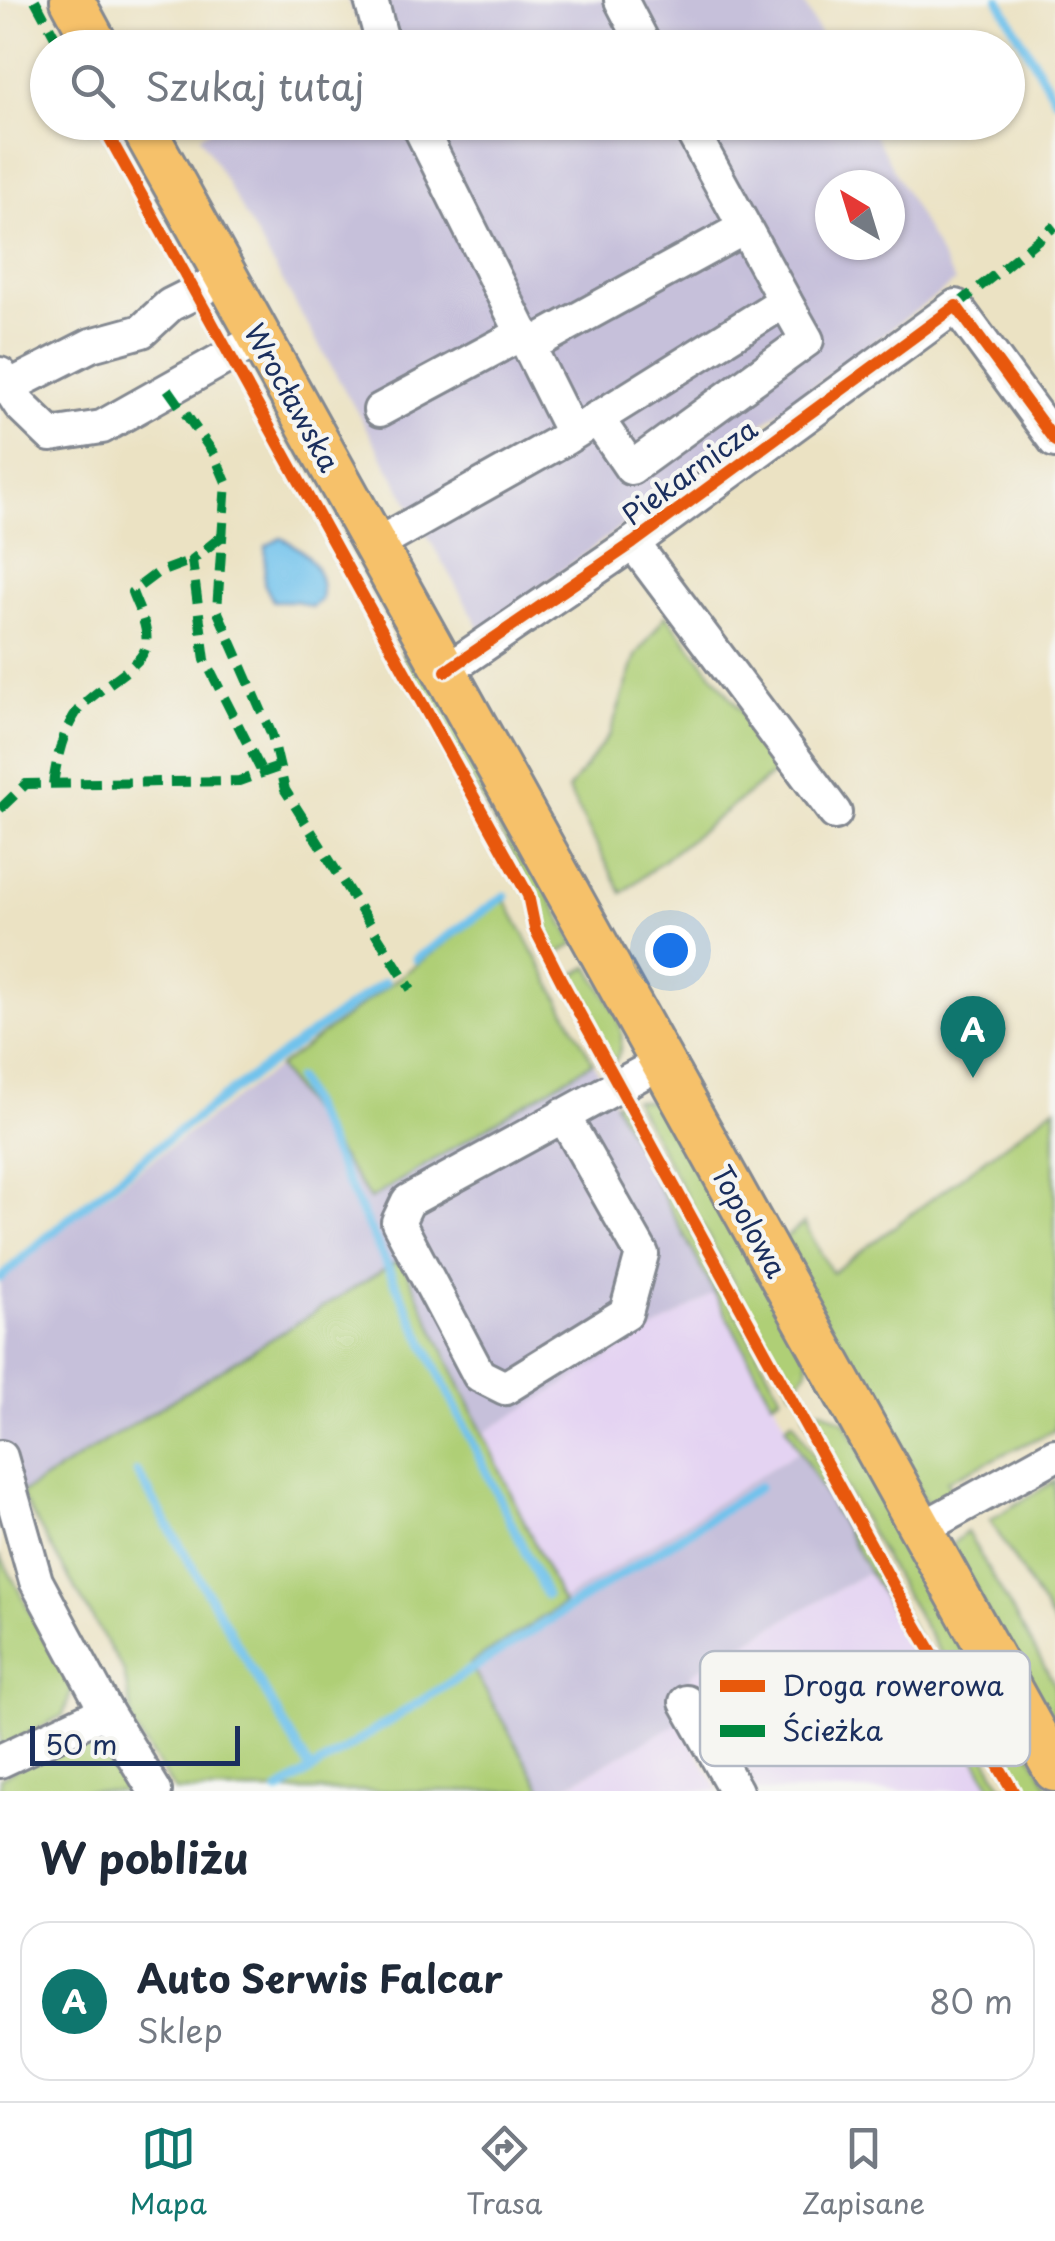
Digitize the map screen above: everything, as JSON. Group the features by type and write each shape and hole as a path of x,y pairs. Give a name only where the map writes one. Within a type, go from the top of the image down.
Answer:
{"main road":[{"path":"72,0 88,30"},
{"name":"Wrocławska","path":"150,140 446,672"},
{"name":"Topolowa","path":"446,672 989,1651"},
{"name":"Topolowa","path":"1030,1725 1055,1770"}],"street":[{"path":"371,0 379,30"},
{"path":"621,0 637,30"},
{"path":"426,140 526,340 585,426 631,468 807,340 697,140"},
{"path":"380,410 744,228"},
{"path":"226,277 170,305 142,330 4,380 34,422 51,435 102,427 260,338"},
{"path":"376,546 585,426 784,301"},
{"name":"Piekarnicza","path":"446,672 634,543 956,306 1055,442"},
{"name":"Piekarnicza","path":"634,543 834,812"},
{"path":"563,1115 642,1254 626,1313 505,1388 479,1375 398,1222 408,1201 563,1115 662,1062"},
{"path":"921,1530 1055,1455"},
{"path":"1,1457 36,1581 106,1711 155,1791"},
{"path":"686,1702 700,1727"},
{"path":"0,1761 106,1711"},
{"path":"722,1766 736,1791"}],"shaded area":[{"path":"347,0 802,0 818,30 363,30"},
{"path":"202,140 877,140 894,170 815,170 815,260 905,260 905,191 955,282 481,630"},
{"path":"593,1062 714,1293 484,1433 400,1260 0,1506 0,1275 143,1167 278,1067 370,1199"},
{"path":"714,1293 800,1450 562,1600 484,1433"},
{"path":"800,1450 868,1572 730,1651 700,1651 700,1668 692,1673 690,1681 700,1697 700,1710 557,1791 543,1791 469,1664 563,1604 562,1600"},
{"path":"868,1572 913,1651 730,1651"},
{"path":"700,1668 700,1698 690,1681 692,1673"},
{"path":"680,1721 700,1757 700,1766 705,1766 719,1791 558,1791"},
{"path":"740,1766 980,1766 994,1791 755,1791"}],"green space":[{"path":"666,615 784,765 622,893 568,790 610,734 636,656"},
{"path":"414,648 575,944 556,955 530,886 402,655"},
{"path":"505,899 593,1062 370,1199 278,1067"},
{"path":"589,967 620,1026 620,1051 614,1063 567,978"},
{"path":"634,1100 648,1101 677,1117 808,1357 807,1370 792,1391"},
{"path":"620,1101 781,1396 772,1401 614,1103"},
{"path":"1055,1107 1055,1430 947,1481 957,1503 934,1506 924,1500 781,1241 804,1223 832,1273"},
{"path":"401,1259 563,1604 470,1664 543,1791 175,1791 134,1728 124,1672 20,1494"},
{"path":"821,1409 845,1422 973,1651 939,1651 804,1414"},
{"path":"793,1420 925,1651 914,1651 786,1426"},
{"path":"1055,1481 1055,1626 990,1520"},
{"path":"967,1532 1055,1685 1055,1746 1030,1697 1030,1651 1007,1651 952,1544"},
{"path":"0,1555 72,1690 63,1715 0,1748"},
{"path":"67,1740 99,1748 126,1791 0,1791 0,1778"},
{"path":"1030,1753 1051,1791 1023,1791 1008,1766 1030,1766"},
{"path":"980,1766 991,1766 1005,1791 994,1791"}],"water":[{"path":"281,538 313,563 321,580 321,600 311,607 296,601 273,601 264,583 266,546"}],"waterway":[{"path":"999,0 1016,30"},
{"path":"1025,46 1055,99"},
{"path":"416,959 505,896"},
{"path":"0,1278 188,1124 385,982"},
{"path":"297,1079 546,1595"},
{"path":"137,1472 310,1769"},
{"path":"279,1791 759,1487"}],"marked path":[{"path":"35,0 51,30"},
{"path":"956,306 1055,226"},
{"path":"168,389 214,454 226,482 217,610 272,735 285,790 411,989"},
{"path":"221,537 192,560 205,660 263,774"},
{"path":"53,784 63,740 74,716 143,654 146,631 132,592 157,573 192,560"},
{"path":"0,809 26,784 239,781 279,767"}],"cycle path":[{"path":"111,140 528,895 535,929 561,980 931,1651"},
{"path":"446,671 633,543 956,306 1055,441"},
{"path":"998,1766 1013,1791"}],"place":[{"name":"Auto Serwis Falcar","path":"973,1078"}]}
